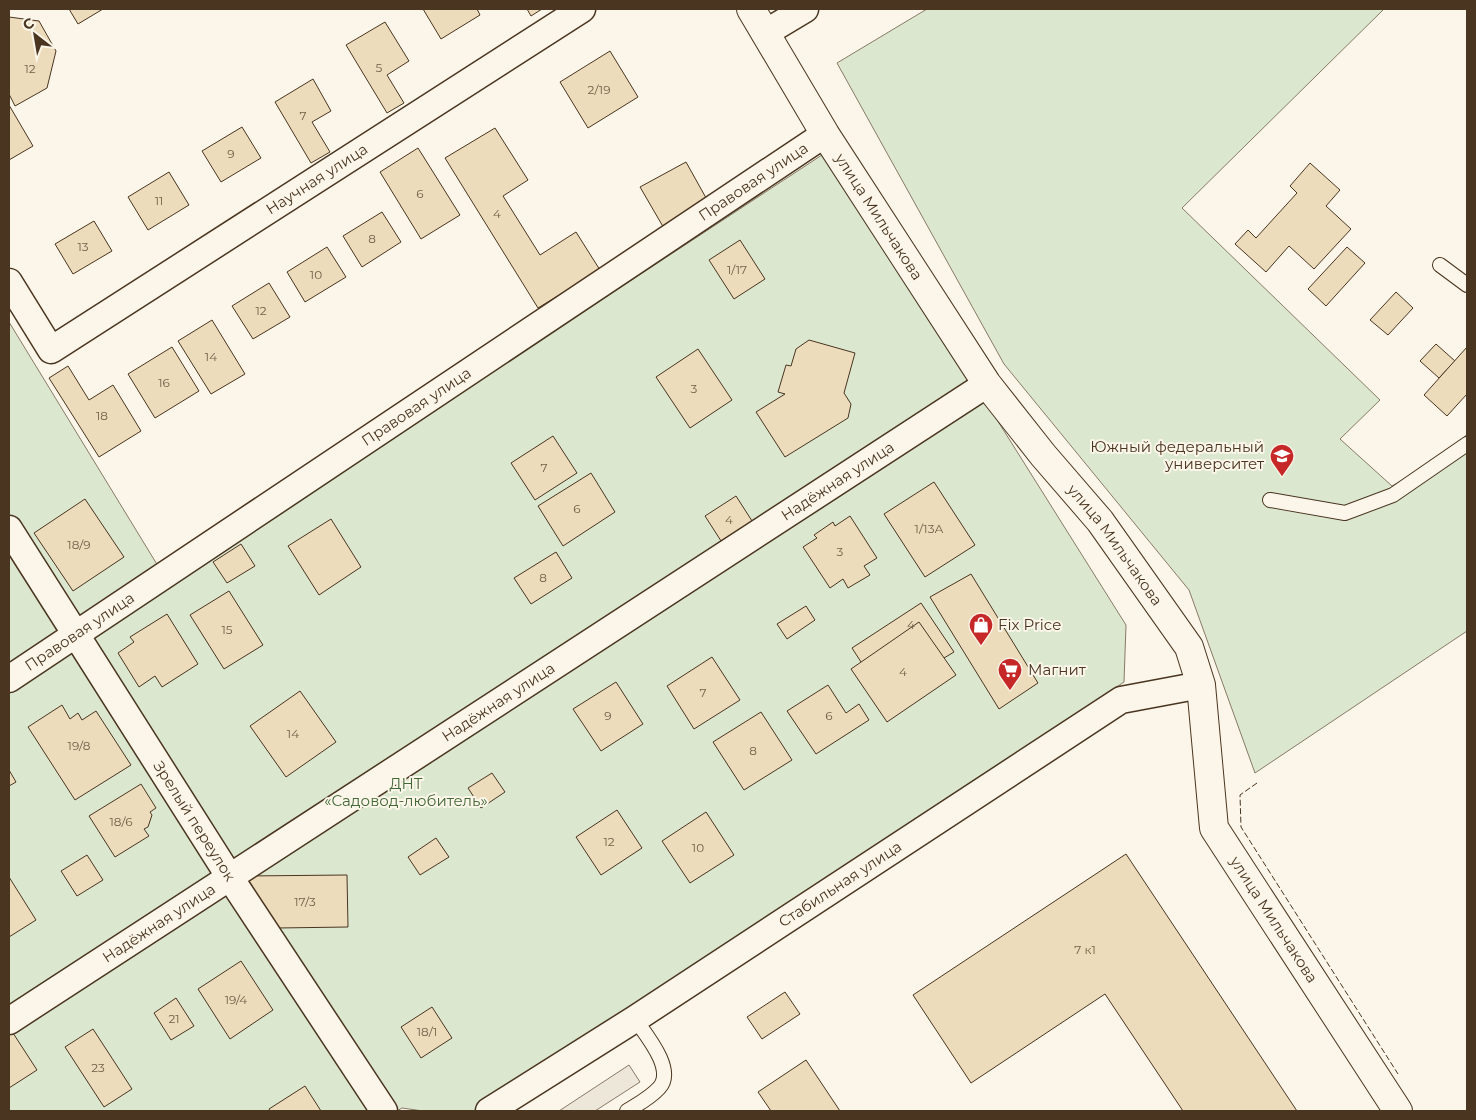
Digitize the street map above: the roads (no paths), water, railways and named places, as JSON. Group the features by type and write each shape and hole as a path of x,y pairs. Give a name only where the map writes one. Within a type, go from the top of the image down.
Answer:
{"street":[{"name":"Научная улица","path":"9,282 51,350 582,9"},
{"name":"улица Мильчакова","path":"751,9 825,134 987,384 1100,521 1189,646 1202,685 1214,828 1398,1111"},
{"path":"766,33 805,9"},
{"name":"Правовая улица","path":"9,678 825,134"},
{"name":"Надёжная улица","path":"9,1020 987,384"},
{"name":"Зрелый переулок","path":"9,529 230,876 384,1111"},
{"name":"Стабильная улица","path":"489,1111 635,1019 1121,700 1202,685"}],"lane":[{"path":"1440,266 1467,285"},
{"path":"1270,500 1345,513 1393,495 1467,444"},
{"path":"627,1111 661,1087 665,1073 662,1060 635,1019"}],"place":[{"name":"Южный федеральный университет","path":"1282,477"},
{"name":"Fix Price","path":"981,646"},
{"name":"Магнит","path":"1010,691"}],"park label":[{"name":"ДНТ «Садовод-любитель»","path":"406,792"}]}
